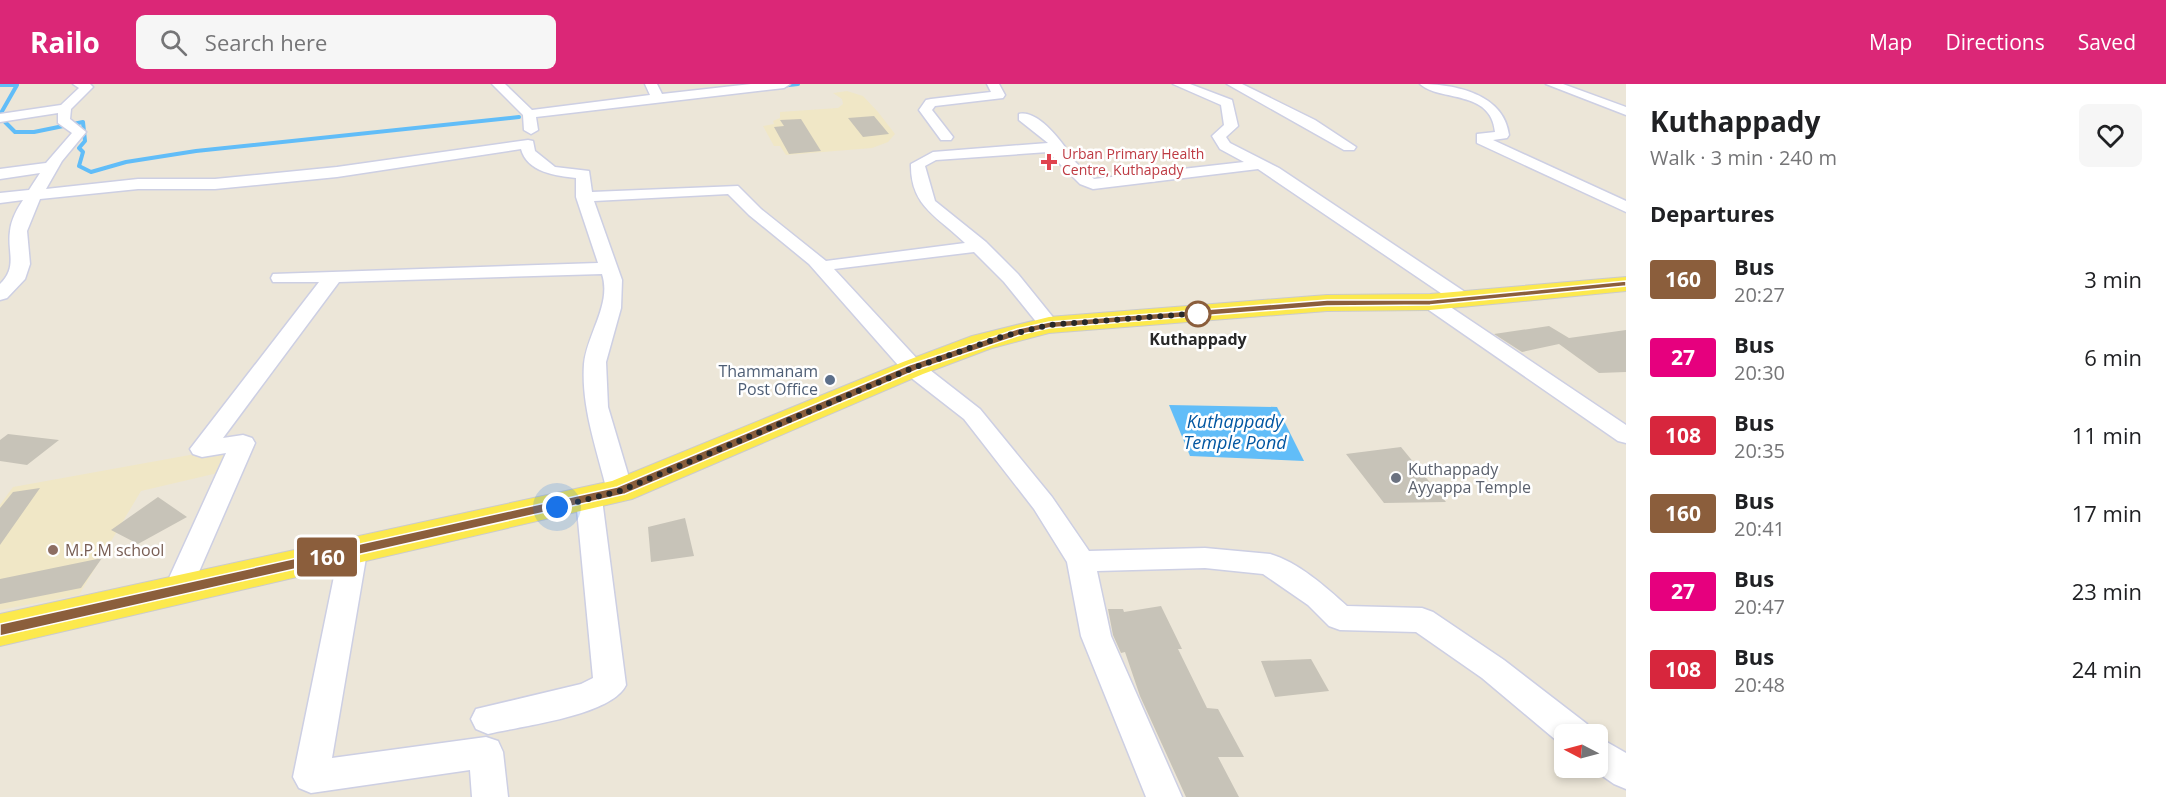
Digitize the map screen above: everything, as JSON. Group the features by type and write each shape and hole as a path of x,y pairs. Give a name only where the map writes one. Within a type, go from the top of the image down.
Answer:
{"main road":[{"path":"0,630 589,500 620,491 913,368 982,342 1049,325 1327,303 1464,300 1626,284"}],"street":[{"path":"2,118 65,108 87,87 79,84"},
{"path":"0,198 138,184 215,184 337,172 528,144 532,141 529,114 498,84"},
{"path":"651,84 658,98"},
{"path":"529,114 784,84"},
{"path":"993,84 999,94 931,103 925,110 946,139 929,157 918,164 918,172 928,203 980,246 1011,278 1049,325"},
{"path":"1179,84 1227,103 1231,126 1219,135 1225,146 1262,164 1464,300"},
{"path":"1233,84 1310,123 1349,147"},
{"path":"1426,84 1477,100 1495,110 1503,125 1502,135 1482,137 1482,140 1626,207"},
{"path":"1552,84 1626,111"},
{"path":"1569,89 1592,86"},
{"path":"0,294 16,279 21,264 18,231 24,212 51,167 78,135 79,132 63,120 65,108"},
{"path":"929,157 1058,147 1024,117"},
{"path":"528,144 528,152 550,171 584,174 584,197 613,280 611,308 595,362 597,407 620,491"},
{"path":"1052,148 1085,181 1094,184 1262,164"},
{"path":"0,174 51,167"},
{"path":"584,197 732,189 815,260 913,368 972,414 1043,503 1081,561 1096,636 1164,797"},
{"path":"833,264 980,246"},
{"path":"0,267 21,264"},
{"path":"280,278 609,268"},
{"path":"178,589 243,443 202,449 333,277"},
{"path":"1430,302 1626,436"},
{"path":"488,719 587,697 610,685 589,500"},
{"path":"353,552 311,777 486,752 489,797"},
{"path":"1081,561 1205,558 1270,564 1318,597 1340,618 1422,620 1492,669 1561,724"},
{"path":"1608,760 1626,773"}],"shaded area":[{"path":"847,91 863,96 878,112 895,134 888,142 872,148 786,155 780,146 774,146 763,126 774,124 773,121 780,118 780,112 838,108 843,104 842,99 833,93"},
{"name":"M.P.M school","path":"234,447 222,472 141,491 79,595 0,610 0,505 13,487"}],"water":[{"name":"Kuthappady Temple Pond","path":"1169,405 1277,407 1304,461 1190,456"}],"building":[{"path":"874,116 889,134 863,137 848,118"},
{"path":"801,119 821,151 789,154 774,127 784,126 780,120"},
{"path":"1549,326 1569,338 1626,330 1626,372 1599,373 1559,344 1522,352 1494,334"},
{"path":"8,434 59,440 27,465 0,461 0,440"},
{"name":"Kuthappady Ayyappa Temple","path":"1401,447 1446,502 1384,503 1346,454"},
{"path":"40,488 0,545 0,508 13,492"},
{"path":"158,497 187,517 138,544 111,530"},
{"path":"685,518 694,556 651,562 648,527"},
{"path":"102,558 81,588 0,604 0,579"},
{"path":"1161,606 1182,649 1178,649 1207,708 1218,709 1244,757 1218,757 1239,797 1186,797 1140,696 1125,652 1121,653 1113,635 1108,609 1123,609 1124,612"},
{"path":"1311,659 1329,691 1275,697 1261,661"}],"waterway":[{"path":"780,86 798,84"},
{"path":"0,85 17,85 1,113 5,122 15,132 34,132 83,122 85,141 79,148 83,152 79,166 91,172 126,162 196,151 519,117"}],"bus line":[{"name":"160","path":"0,630 589,500 620,491 913,368 982,342 1020,331 1049,325 1327,303 1430,302 1581,290 1626,284"}],"place":[{"name":"Urban Primary Health Centre, Kuthapady","path":"1049,162"},
{"name":"Kuthappady","path":"1198,314"},
{"name":"Thammanam Post Office","path":"830,380"},
{"name":"Kuthappady Ayyappa Temple","path":"1396,478"},
{"name":"M.P.M school","path":"53,550"}],"route":[{"path":"557,507 620,491 913,368 982,342 1049,325 1202,313 1198,314"}]}
